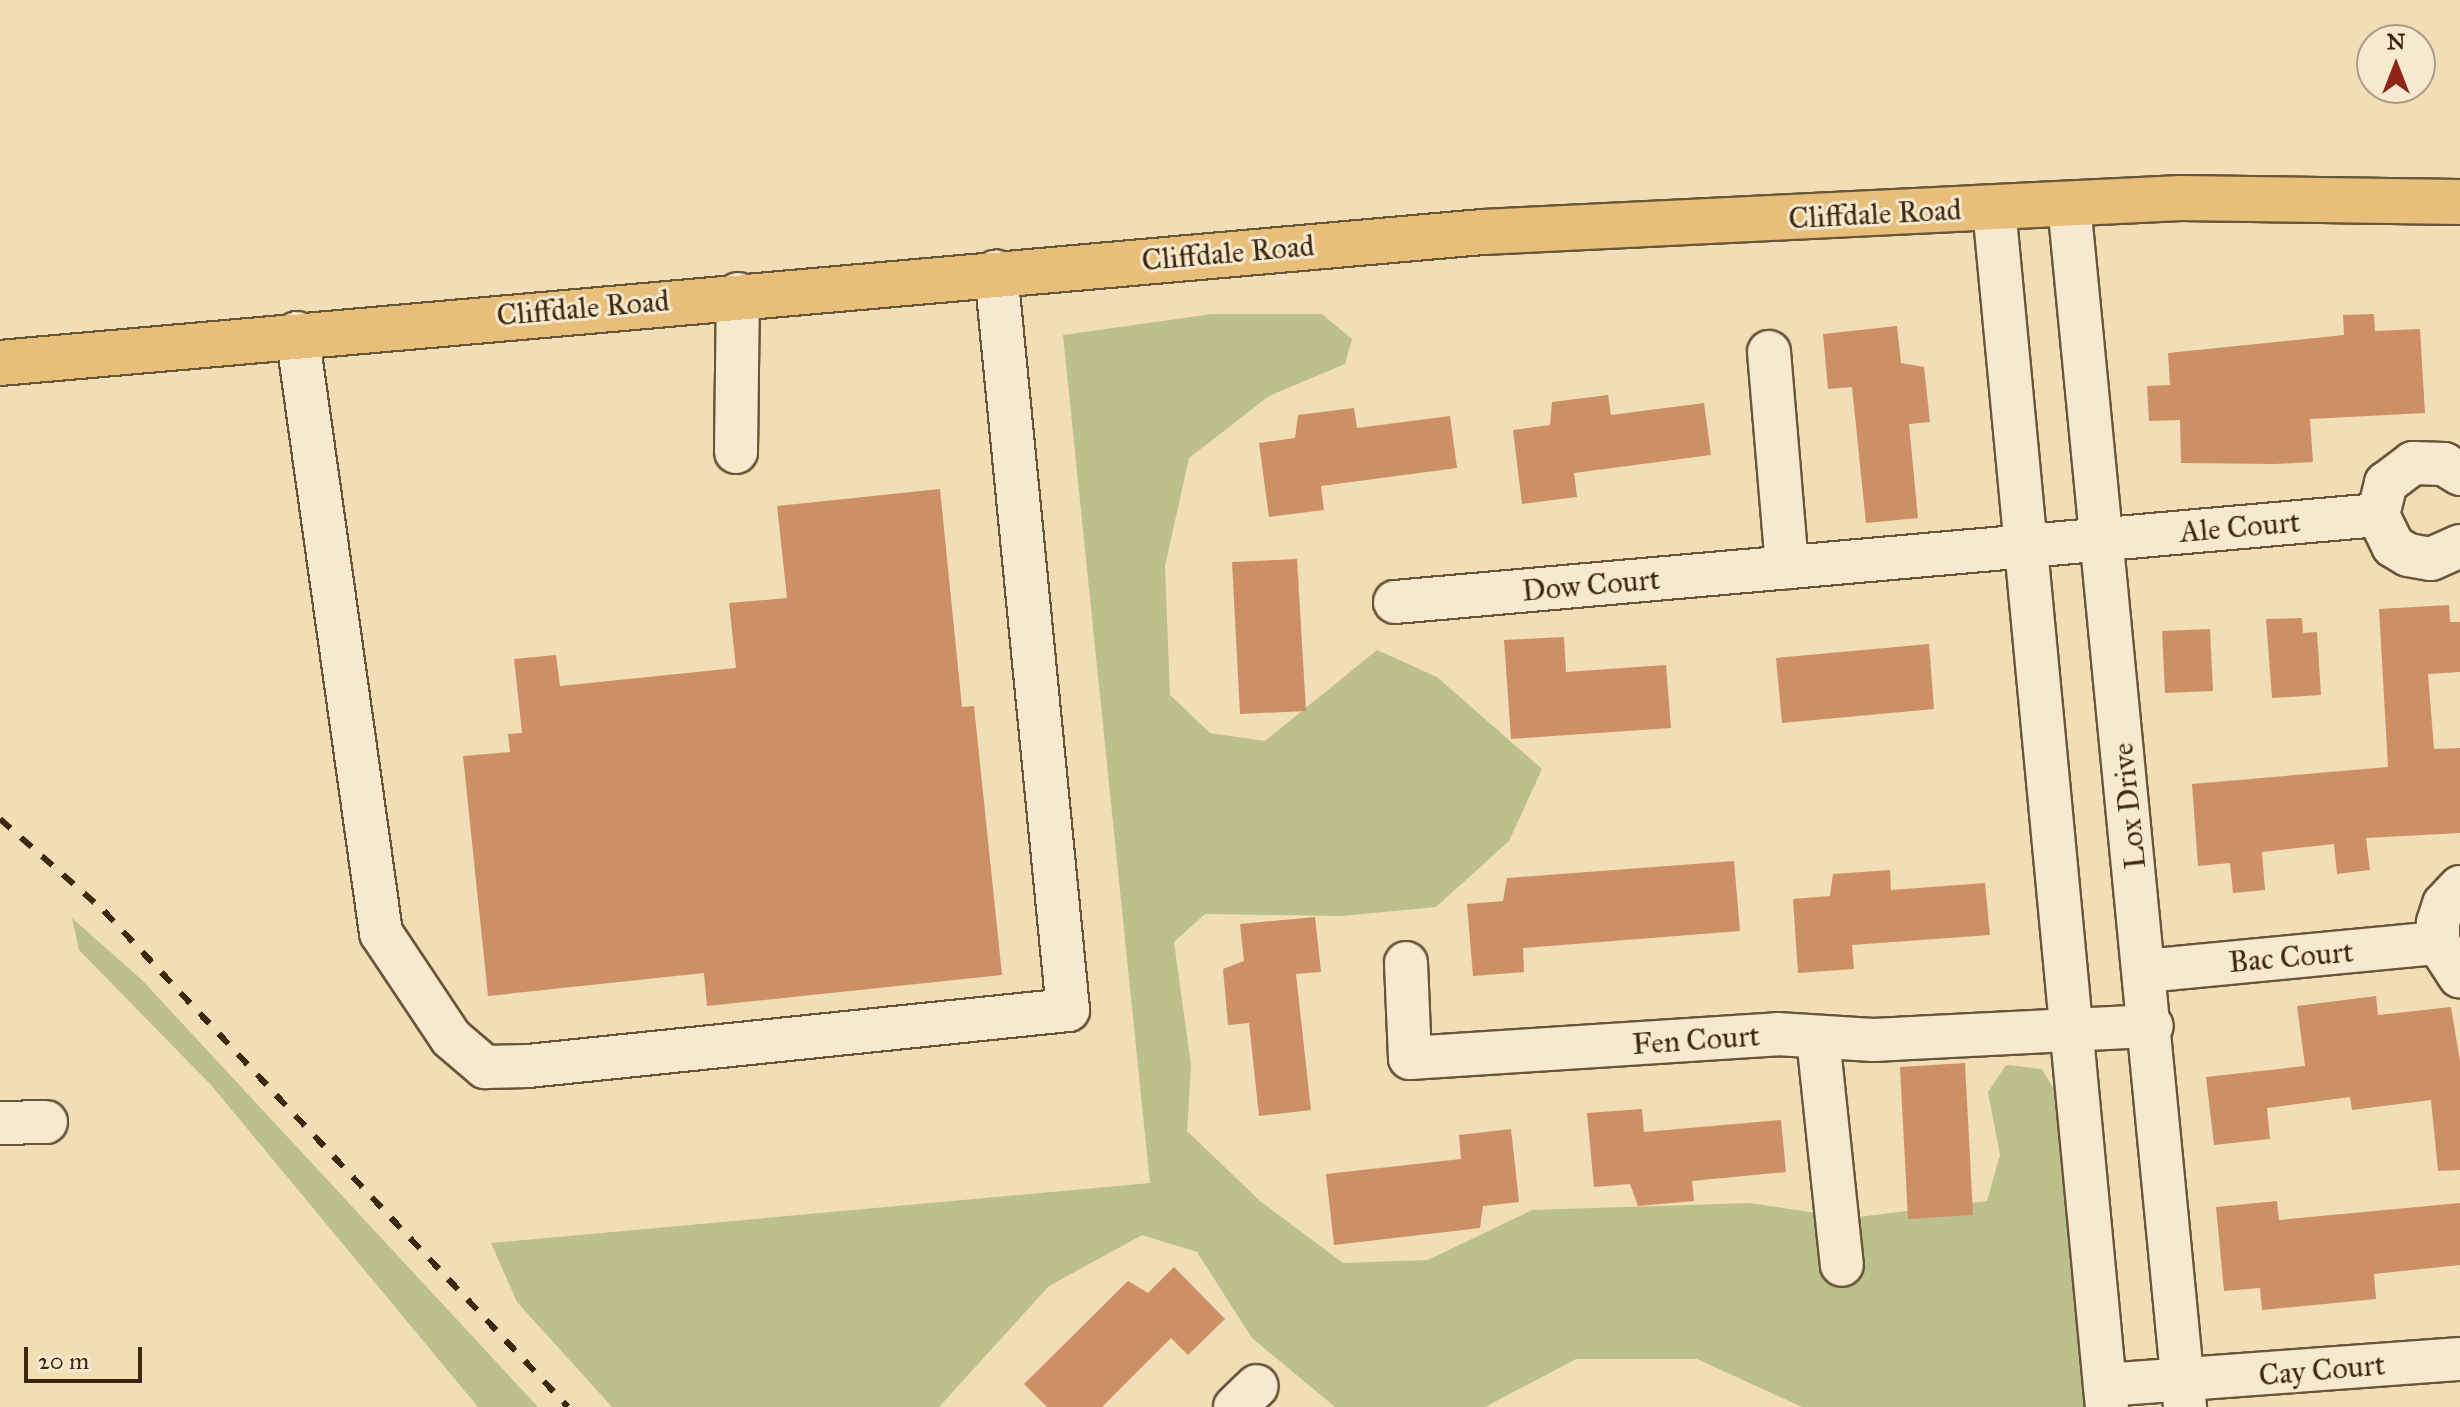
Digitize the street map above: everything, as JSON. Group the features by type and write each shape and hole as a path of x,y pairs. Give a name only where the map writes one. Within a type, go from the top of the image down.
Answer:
{"main road":[{"name":"Cliffdale Road","path":"0,363 738,294 1483,232 2069,204 2326,197 2460,202"}],"street":[{"name":"Lox Drive","path":"2069,204 2152,1026 2184,1394"},
{"path":"1994,208 2076,1033 2106,1396"},
{"path":"297,333 381,933 451,1038 485,1067 528,1066 1068,1010 996,272"},
{"path":"736,452 738,294"},
{"path":"1769,352 1787,567"},
{"path":"2460,474 2444,464 2413,463 2386,483 2378,515 2393,546 2408,555 2431,559 2460,546"},
{"name":"Ale Court","path":"2030,546 2378,515"},
{"name":"Dow Court","path":"1395,602 2030,546"},
{"name":"Bac Court","path":"2145,971 2449,960 2444,904 2460,887"},
{"name":"Fen Court","path":"1406,963 1410,1058 1777,1034 1818,1038 2076,1033 2152,1026"},
{"path":"1818,1038 1842,1265"},
{"path":"0,1123 46,1122"},
{"name":"Cay Court","path":"2106,1396 2184,1394 2460,1359"}],"green space":[{"path":"1212,314 1322,314 1352,339 1345,364 1269,396 1189,458 1165,566 1170,695 1210,733 1265,741 1377,650 1437,677 1542,769 1509,841 1436,907 1341,916 1205,914 1174,942 1191,1065 1187,1131 1260,1201 1343,1263 1428,1260 1532,1210 1750,1203 1850,1218 1987,1201 2000,1155 1988,1092 2006,1065 2042,1069 2068,1114 2085,1407 1802,1407 1697,1359 1576,1359 1485,1407 1335,1407 1252,1338 1197,1252 1142,1235 1049,1286 939,1407 612,1407 517,1302 491,1243 1150,1183 1063,335"},
{"path":"72,918 142,980 538,1407 478,1407 211,1085 79,950"}],"building":[{"path":"2374,314 2375,331 2420,329 2425,413 2310,419 2313,462 2275,464 2181,463 2180,420 2149,421 2147,386 2170,385 2168,353 2344,335 2343,315"},
{"path":"1897,326 1901,363 1924,367 1930,422 1909,424 1918,518 1866,523 1852,387 1828,389 1823,334"},
{"path":"1608,395 1611,415 1704,403 1711,455 1574,473 1577,497 1522,504 1513,430 1550,425 1552,402"},
{"path":"1354,408 1357,428 1450,416 1457,468 1321,486 1324,510 1269,517 1259,443 1295,438 1298,415"},
{"path":"940,489 962,707 974,706 1002,975 707,1006 704,973 488,996 463,756 510,752 508,734 522,733 514,659 556,655 560,686 736,668 729,603 787,598 777,506"},
{"path":"1297,559 1306,711 1240,714 1232,562"},
{"path":"2449,605 2450,622 2460,622 2460,672 2428,674 2434,749 2460,748 2460,833 2366,838 2370,870 2337,874 2334,844 2262,852 2265,890 2233,893 2230,863 2198,866 2192,784 2388,767 2379,609"},
{"path":"2302,618 2303,633 2317,632 2321,695 2272,698 2266,619"},
{"path":"2210,629 2213,691 2165,693 2162,631"},
{"path":"1564,637 1566,672 1666,665 1671,728 1511,739 1504,640"},
{"path":"1929,644 1934,709 1782,723 1776,658"},
{"path":"1734,861 1740,931 1523,948 1524,972 1473,976 1467,904 1503,901 1507,878"},
{"path":"1890,870 1891,890 1985,883 1990,935 1852,945 1854,969 1798,973 1793,899 1830,896 1833,874"},
{"path":"1315,917 1321,972 1296,974 1311,1110 1259,1116 1249,1023 1228,1025 1223,969 1244,961 1240,924"},
{"path":"2376,996 2378,1015 2451,1007 2460,1061 2460,1170 2438,1171 2431,1100 2352,1110 2350,1097 2267,1108 2270,1139 2214,1145 2206,1077 2305,1066 2297,1006"},
{"path":"1965,1063 1973,1215 1908,1219 1900,1067"},
{"path":"1642,1109 1644,1132 1781,1120 1786,1172 1692,1181 1694,1201 1638,1206 1630,1184 1594,1187 1587,1113"},
{"path":"1511,1129 1519,1202 1483,1206 1480,1228 1334,1245 1326,1174 1461,1159 1459,1135"},
{"path":"2277,1201 2279,1220 2460,1203 2460,1265 2374,1274 2376,1299 2262,1310 2260,1288 2224,1291 2216,1207"},
{"path":"1174,1267 1225,1319 1188,1355 1171,1338 1102,1407 1047,1407 1024,1384 1128,1281 1148,1293"}],"railway":[{"path":"0,819 104,911 568,1407"}]}
